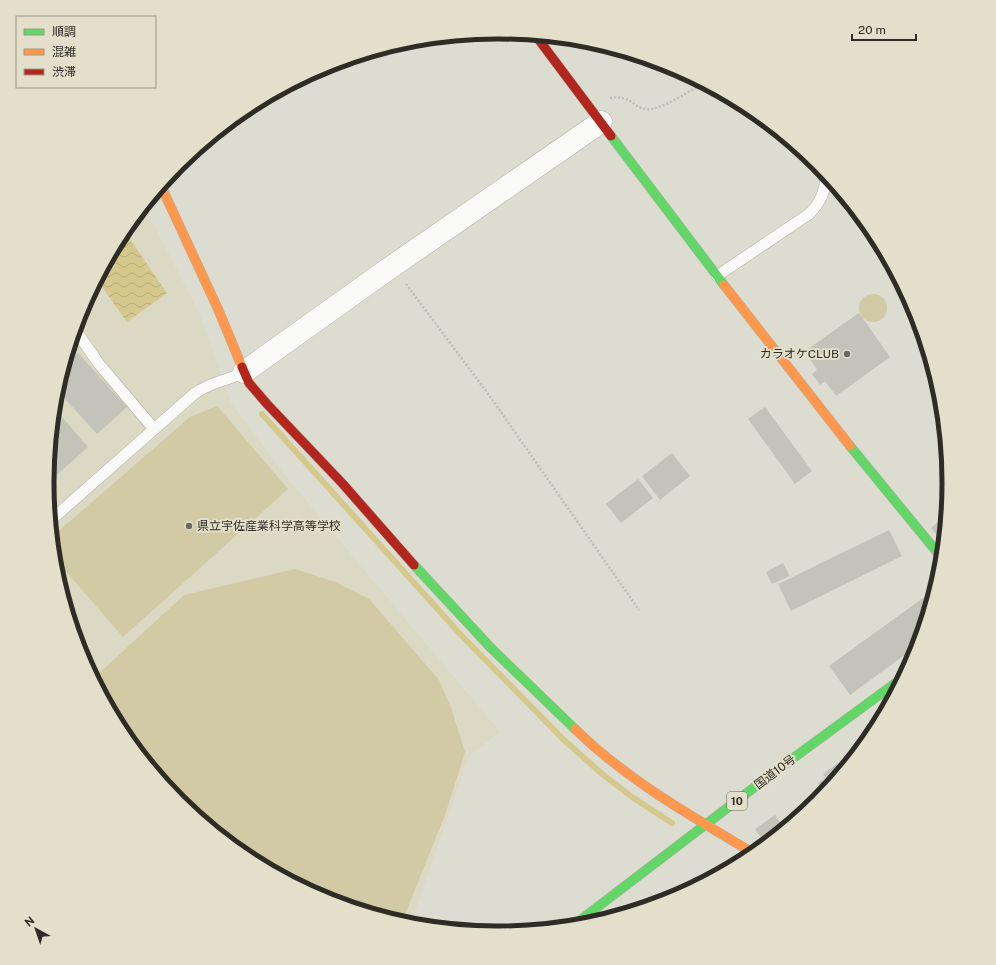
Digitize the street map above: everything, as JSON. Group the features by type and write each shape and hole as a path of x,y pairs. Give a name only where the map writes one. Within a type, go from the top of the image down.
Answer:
{"main road":[{"path":"540,41 717,276 863,464 936,552"},
{"path":"164,192 215,302 249,383 267,404 342,483 397,547 492,648 583,738 622,771 658,796 747,849"},
{"name":"国道10号","path":"588,916 773,773 892,687"}],"street":[{"path":"244,372 393,266 596,115"}],"lane":[{"path":"717,276 809,214 819,205 825,183"},
{"path":"79,336 99,364 154,429"},
{"path":"55,516 203,387 216,381 230,380 244,372"}],"path":[{"path":"596,115 608,98 628,98 641,108 653,109 698,87"},
{"path":"393,266 489,395 639,610"}],"shaded area":[{"name":"県立宇佐産業科学高等学校","path":"144,216 155,227 200,315 231,403 288,479 500,732 468,757 413,917 383,911 328,892 276,867 228,834 184,796 165,775 129,729 114,704 100,679 88,652 78,625 63,569 55,512 55,453 63,396 78,340 88,313 100,286 114,261 129,236"},
{"path":"873,294 883,298 887,308 883,318 873,322 863,318 859,308 863,298"},
{"path":"217,406 288,489 123,637 63,568 57,532 190,417"},
{"path":"295,569 335,582 369,599 439,680 451,708 465,752 445,815 405,916 383,911 328,892 276,867 252,851 228,834 184,796 146,752 129,729 98,674 184,595"}],"water":[{"path":"128,237 167,293 127,322 101,285"}],"building":[{"name":"カラオケCLUB","path":"859,313 890,357 836,396 825,381 820,385 812,374 817,370 805,351"},
{"path":"78,353 127,407 97,434 63,397 73,358"},
{"path":"765,407 812,471 795,484 748,419"},
{"path":"60,415 88,447 54,477 55,453"},
{"path":"672,453 690,476 660,500 642,476"},
{"path":"638,479 653,498 621,523 606,504"},
{"path":"940,520 938,537 931,528"},
{"path":"889,530 902,556 791,611 778,584"},
{"path":"783,563 790,576 772,584 766,572"},
{"path":"926,595 918,625 908,653 850,695 829,666"},
{"path":"838,763 839,765 820,787 818,783 826,778 823,774"},
{"path":"775,815 781,823 762,838 755,829"}],"waterway":[{"path":"262,414 461,635 564,740 601,773 632,797 672,823"}],"traffic: fast":[{"path":"611,136 724,285"},
{"path":"850,446 936,551"},
{"path":"414,565 491,648 575,729"},
{"path":"584,917 773,773 893,685"}],"traffic: slow":[{"path":"164,192 218,309 242,367"},
{"path":"724,285 850,446"},
{"path":"575,729 616,765 638,781 683,811 747,849"}],"traffic: jam":[{"path":"540,41 611,136"},
{"path":"242,367 249,383 267,404 342,483 414,565"}],"place":[{"name":"カラオケCLUB","path":"847,354"},
{"name":"県立宇佐産業科学高等学校","path":"189,526"}]}
